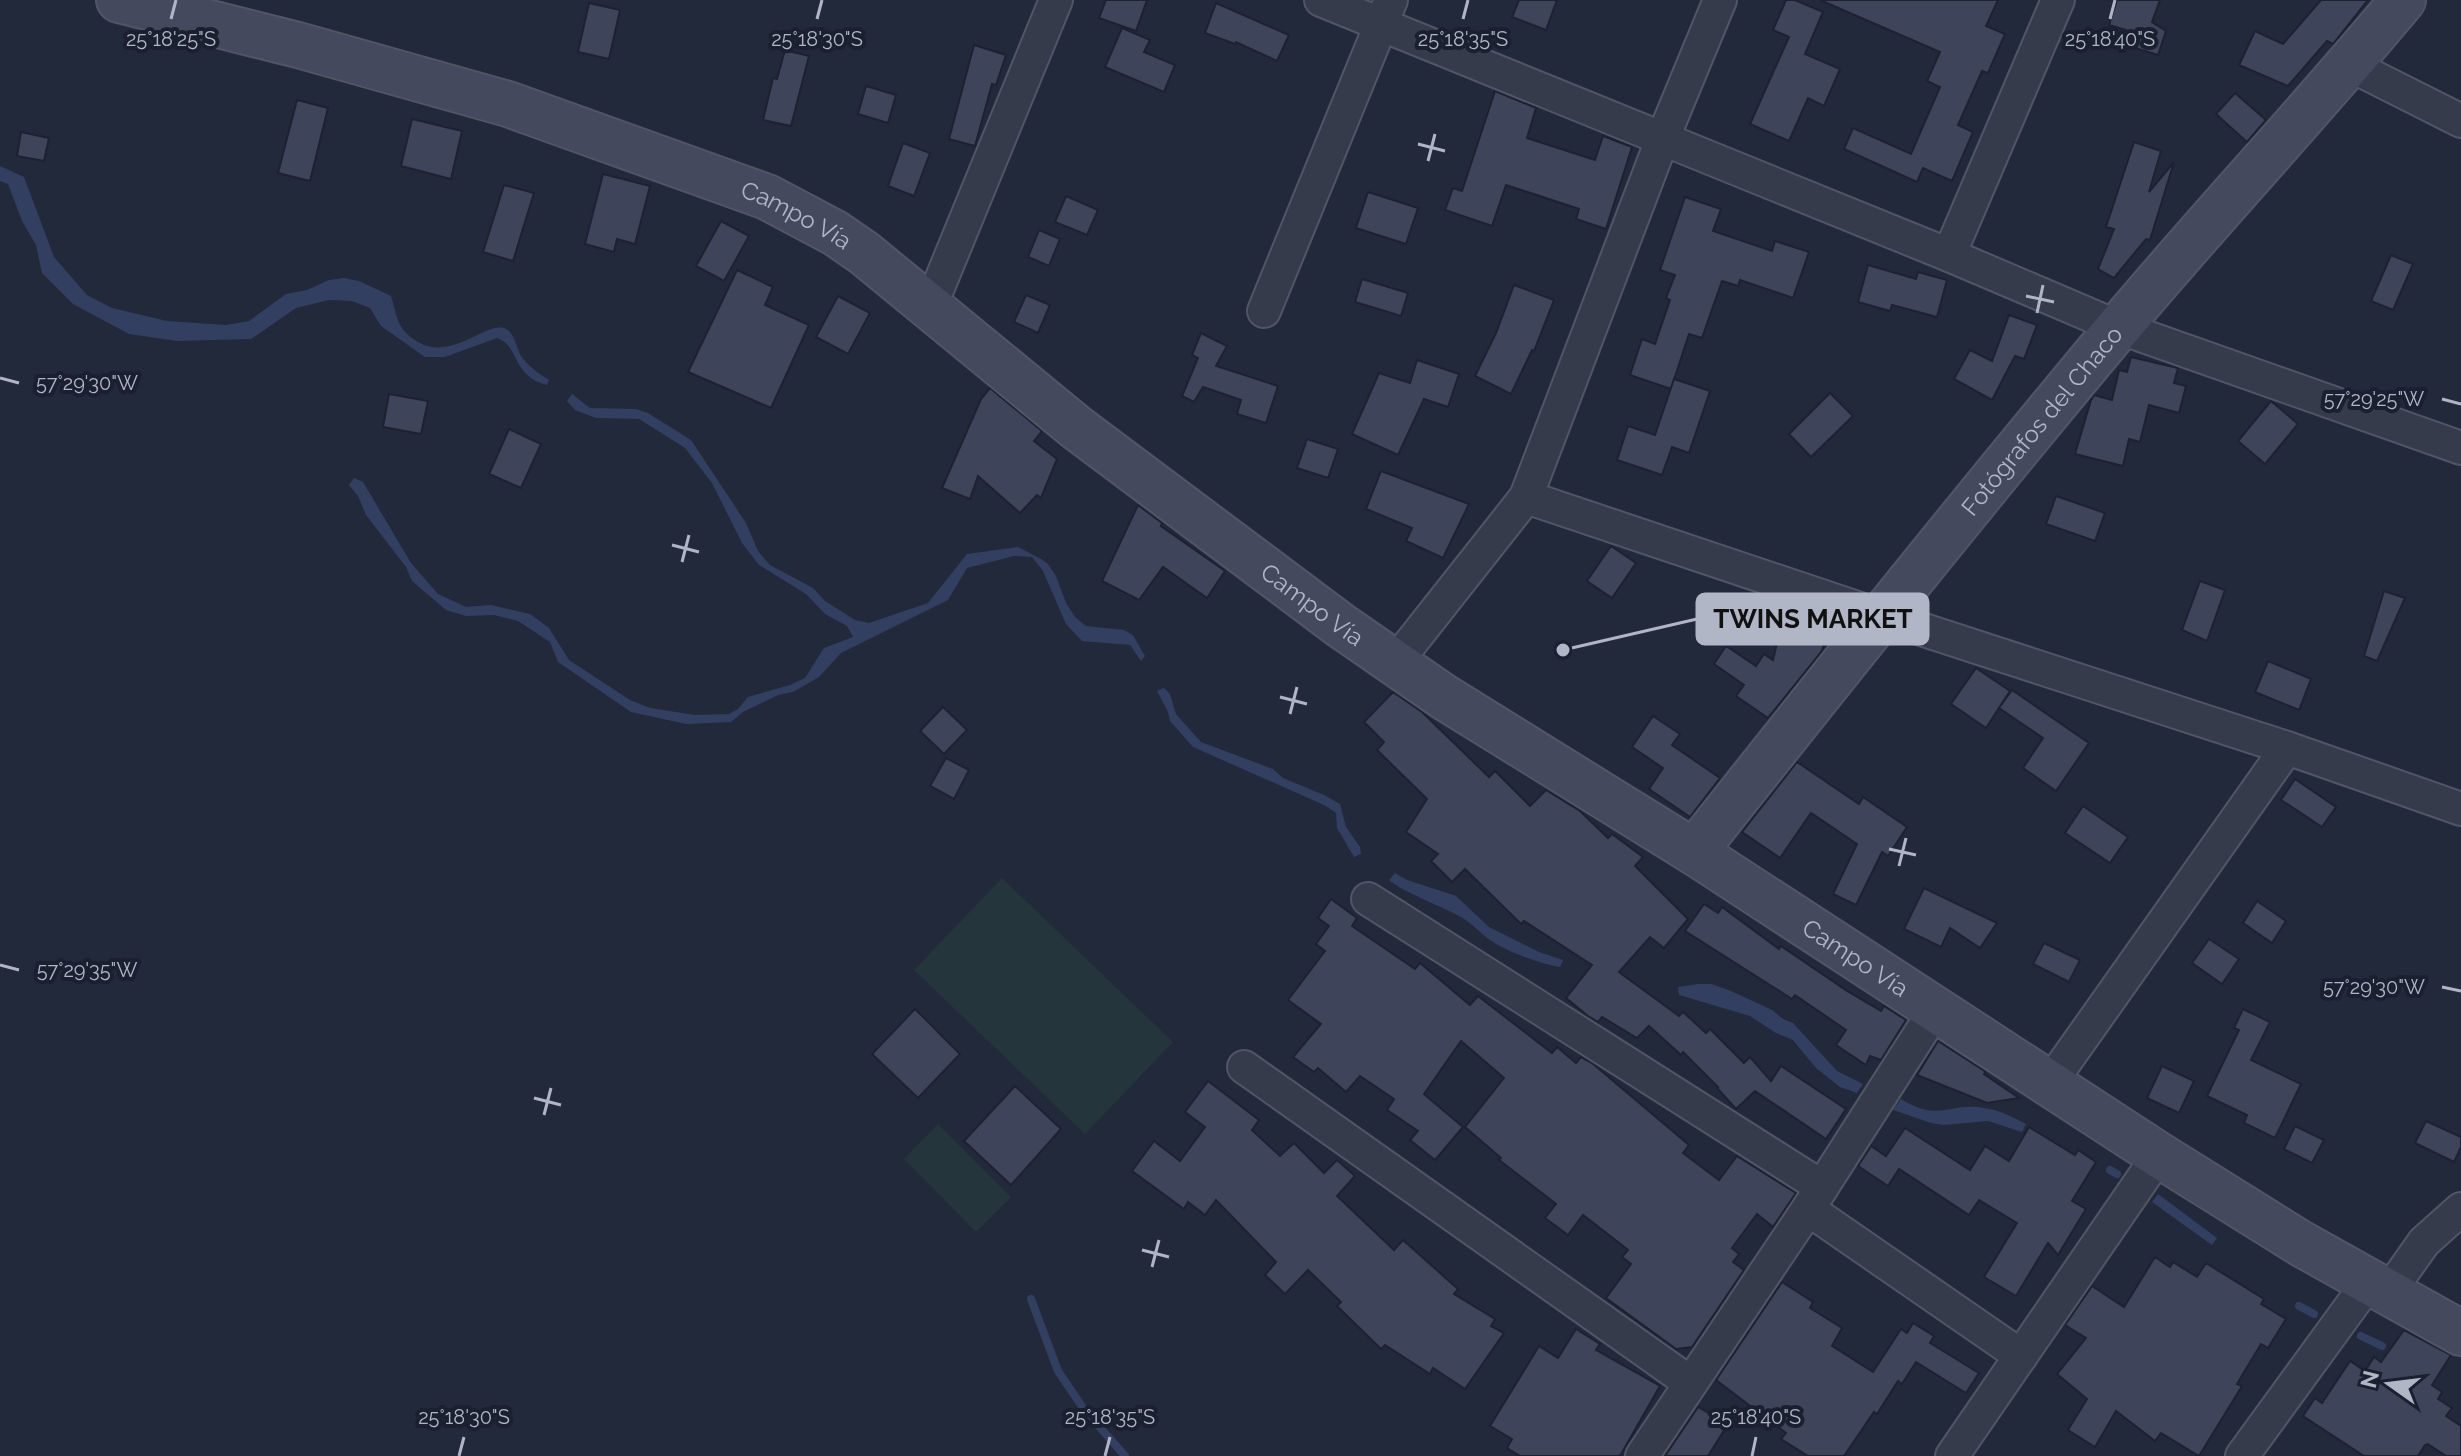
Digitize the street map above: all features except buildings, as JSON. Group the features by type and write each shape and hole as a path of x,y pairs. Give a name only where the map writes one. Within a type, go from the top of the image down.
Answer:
{"street":[{"name":"Campo Vía","path":"119,0 298,45 508,104 767,197 835,233 1077,428 1395,663 1536,755 1694,852 2159,1155 2378,1288 2461,1333"},
{"path":"930,307 1056,0"},
{"path":"1321,0 1386,12 1662,140 1949,255 2118,327 2461,448"},
{"path":"1395,663 1526,497 1662,140 1720,0"},
{"path":"1949,255 2058,0"},
{"name":"Fotógrafos del Chaco","path":"1694,852 1881,616 2118,327 2350,65 2403,0"},
{"path":"1264,311 1386,12"},
{"path":"2350,65 2461,121"},
{"path":"1526,497 2287,748 2461,809"},
{"path":"2050,1083 2287,748"},
{"path":"1368,899 1815,1198 2021,1356"},
{"path":"1642,1456 1815,1198 1936,1009"},
{"path":"1244,1067 1689,1382"},
{"path":"1952,1456 2159,1155"},
{"path":"2242,1456 2378,1288 2461,1209"}],"shaded area":[{"path":"1002,878 1173,1042 1085,1134 914,970"},
{"path":"938,1124 1011,1197 976,1232 904,1159"}],"water":[{"path":"0,166 24,177 54,257 87,295 112,308 167,321 226,325 249,321 286,294 344,278 359,281 391,296 402,328 424,345 448,346 491,329 506,329 524,359 549,380 547,385 527,375 509,347 497,338 445,357 425,357 381,326 370,308 352,301 329,300 296,308 251,339 177,341 129,334 73,304 42,273 36,245 22,221 8,184 0,181"},
{"path":"572,394 590,408 636,409 648,413 691,440 746,523 758,551 770,565 813,588 825,601 855,620 869,623 928,603 967,554 1018,547 1048,564 1075,617 1086,626 1124,630 1133,635 1145,656 1141,661 1130,645 1082,641 1066,624 1043,571 1032,557 1014,556 967,568 948,600 841,653 819,677 793,692 778,695 743,712 731,722 686,724 631,712 558,662 550,642 518,621 494,615 466,616 446,610 412,581 406,567 366,515 358,496 349,485 354,478 363,482 411,563 438,594 466,607 491,605 530,614 549,628 569,660 630,700 650,708 695,715 729,714 748,697 805,678 824,648 853,637 847,626 825,614 806,594 759,565 742,543 712,483 685,448 639,419 596,418 575,410 567,401"},
{"path":"1164,688 1170,694 1176,714 1201,742 1273,769 1283,778 1340,804 1346,827 1360,847 1361,854 1354,857 1337,828 1336,813 1324,805 1193,747 1170,721 1157,691"},
{"path":"1395,873 1456,896 1489,927 1539,952 1563,960 1560,967 1524,957 1497,944 1461,917 1394,884 1389,880"},
{"path":"1711,984 1731,991 1772,1010 1793,1023 1837,1071 1863,1084 1857,1093 1840,1087 1816,1068 1793,1040 1750,1016 1679,995 1678,987"},
{"path":"1901,1099 1925,1110 1990,1109 2026,1124 2022,1132 1988,1121 1943,1125 1931,1123 1893,1110"},
{"path":"2158,1194 2217,1238 2212,1245 2152,1202"}],"waterway":[{"path":"2110,1170 2117,1174"},
{"path":"1031,1299 1058,1371 1083,1408 1125,1456"},
{"path":"2299,1306 2314,1314"},
{"path":"2361,1336 2382,1346"}],"place":[{"name":"TWINS MARKET","path":"1563,650"}]}
